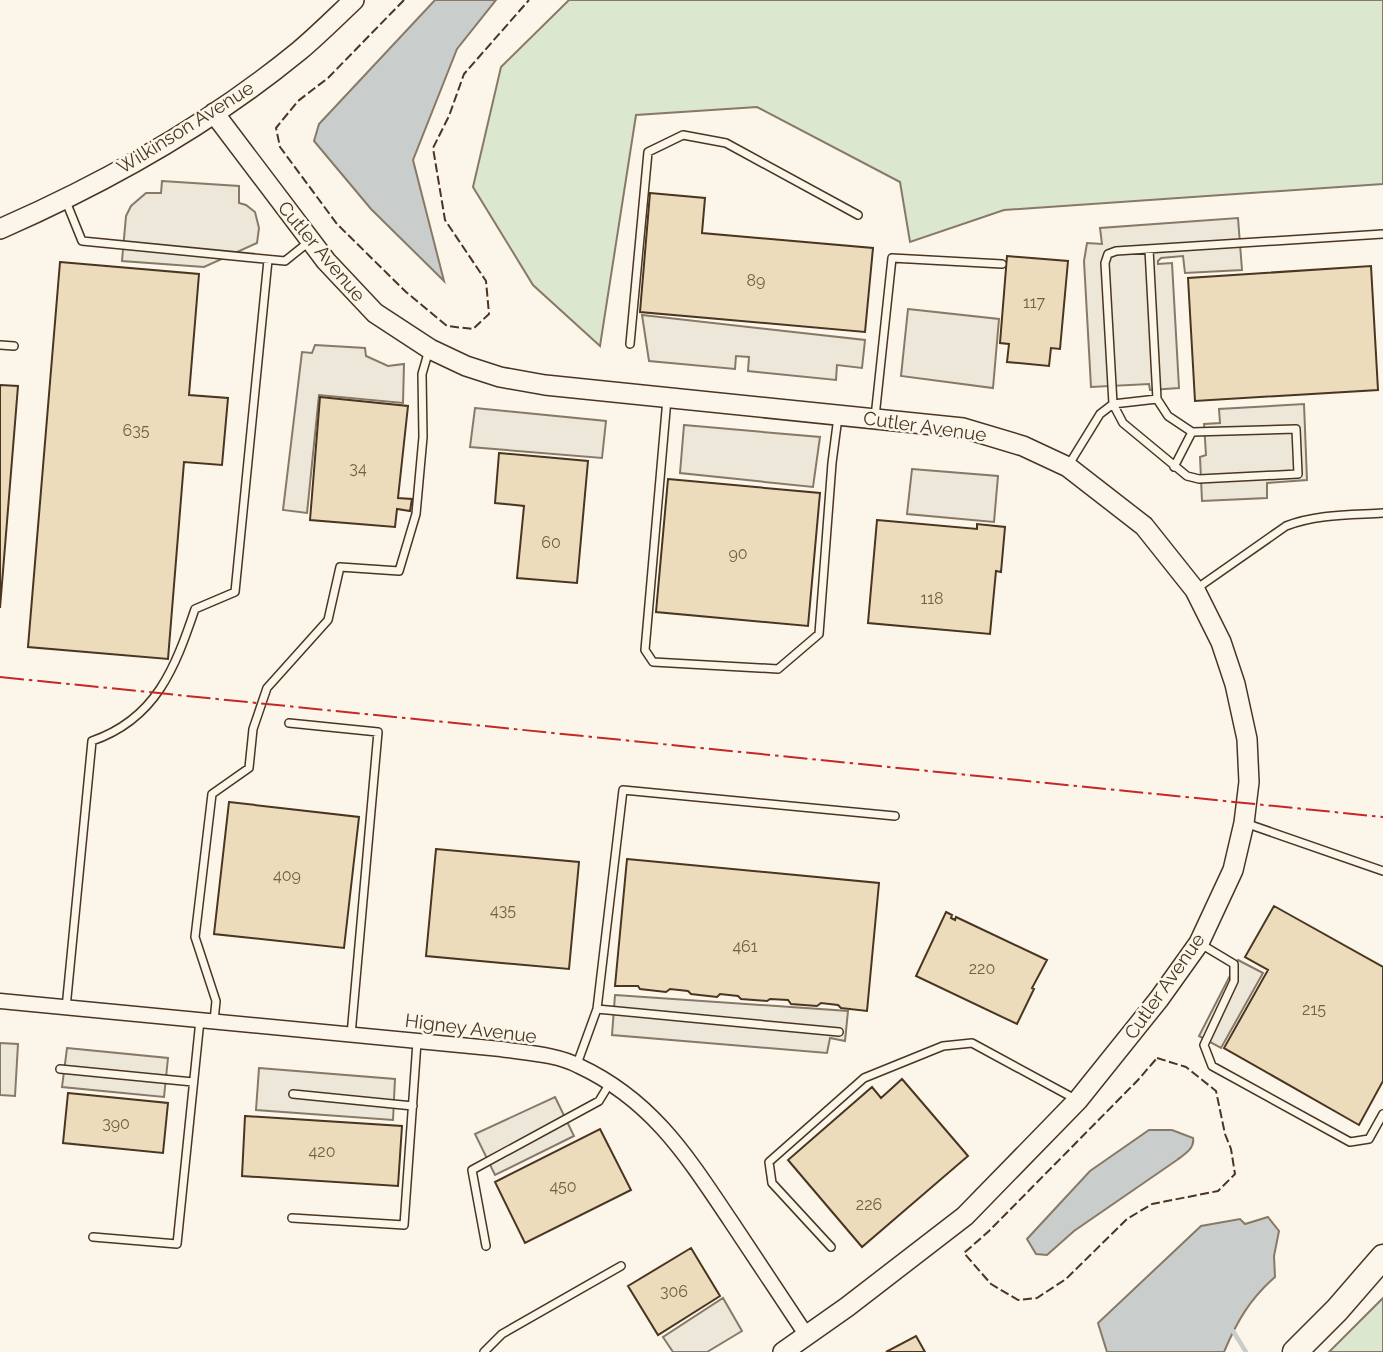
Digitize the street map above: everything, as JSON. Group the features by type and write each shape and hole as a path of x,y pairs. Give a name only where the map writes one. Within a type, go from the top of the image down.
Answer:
{"highway":[{"path":"1295,1352 1337,1310 1383,1257"}],"street":[{"name":"Wilkinson Avenue","path":"0,229 65,198 163,145 214,113 299,51 354,0"},
{"name":"Cutler Avenue","path":"214,113 326,261 375,313 430,349 466,366 500,377 667,399 963,428 1002,438 1068,467 1144,526 1195,590 1221,642 1238,695 1249,782 1244,823 1233,870 1199,943 1159,999 1077,1100 965,1216 783,1352"},
{"name":"Higney Avenue","path":"0,1001 501,1049 577,1064 611,1082 656,1118 681,1148 807,1336"}],"lane":[{"path":"630,344 648,152 683,135 726,143 858,215"},
{"path":"65,198 82,241 285,261 310,241"},
{"path":"1149,249 1157,399 1168,416 1192,432 1296,429 1298,474 1192,479 1123,423 1114,404 1105,263 1108,254 1116,251 1383,234"},
{"path":"875,418 892,258 1002,264"},
{"path":"66,1008 92,741 131,722 155,698 179,657 195,609 235,592 268,260"},
{"path":"0,345 14,346"},
{"path":"93,1237 177,1244 193,1082 207,1021 216,1000 194,937 212,794 249,768 253,729 267,688 328,620 340,567 399,571 416,514 423,437 422,374 430,349"},
{"path":"667,399 645,650 653,662 778,670 819,634 832,463 839,414"},
{"path":"1068,467 1100,414 1114,404 1157,399"},
{"path":"1174,467 1192,432"},
{"path":"1195,590 1286,526 1316,517 1383,513"},
{"path":"289,723 378,732 351,1035"},
{"path":"577,1064 597,1009 623,790 895,816"},
{"path":"1244,823 1383,871"},
{"path":"1199,943 1234,964 1234,981 1204,1045 1212,1066 1350,1142 1369,1139 1383,1114"},
{"path":"597,1009 839,1032"},
{"path":"292,1218 404,1225 417,1041"},
{"path":"831,1247 772,1182 769,1161 864,1078 943,1046 972,1042 1077,1100"},
{"path":"60,1069 193,1082"},
{"path":"486,1246 472,1170 599,1101 611,1082"},
{"path":"293,1094 413,1106"},
{"path":"484,1352 502,1334 621,1266"}],"green space":[{"path":"569,0 1383,0 1383,184 1004,210 910,242 900,182 757,107 636,115 600,346 533,285 473,187 501,67"},
{"path":"1383,1298 1383,1352 1329,1352"}],"shaded area":[{"path":"435,0 496,0 457,49 413,160 444,281 371,209 314,141 319,124"},
{"path":"162,181 239,186 239,203 255,212 259,228 257,243 204,267 122,261 126,216 131,206 146,193 161,193"},
{"path":"1238,218 1242,270 1185,273 1183,256 1161,258 1158,261 1158,264 1172,263 1179,388 1150,390 1149,384 1091,387 1084,261 1087,243 1102,244 1100,228"},
{"path":"908,309 999,319 993,388 901,376"},
{"path":"642,315 865,340 862,368 837,365 836,380 748,371 749,357 736,356 735,369 649,361"},
{"path":"315,345 365,348 366,356 388,366 404,364 403,403 319,395 307,513 283,510 302,352 312,353"},
{"path":"1304,404 1307,480 1267,483 1267,498 1202,501 1200,457 1206,455 1204,424 1220,423 1219,409"},
{"path":"475,408 606,421 602,458 470,447"},
{"path":"684,425 820,437 813,487 680,473"},
{"path":"912,469 998,476 994,522 907,514"},
{"path":"1238,960 1263,973 1221,1048 1199,1036"},
{"path":"615,995 848,1011 845,1041 830,1038 827,1053 612,1035"},
{"path":"0,1043 18,1044 15,1096 0,1095"},
{"path":"67,1048 168,1058 164,1097 62,1087"},
{"path":"259,1068 395,1079 393,1120 256,1110"},
{"path":"555,1097 574,1136 495,1175 475,1134"},
{"path":"1149,1130 1172,1130 1193,1138 1192,1145 1183,1155 1074,1231 1047,1255 1036,1254 1027,1239 1090,1171"},
{"path":"1268,1217 1279,1231 1274,1256 1275,1277 1245,1311 1224,1352 1107,1352 1098,1323 1201,1226 1240,1219 1245,1224"},
{"path":"723,1298 742,1331 707,1352 673,1352 663,1337"}],"building":[{"path":"650,193 705,198 702,233 873,248 865,332 640,312"},
{"path":"1007,256 1068,261 1060,349 1051,348 1049,366 1007,362 1009,344 1000,343"},
{"path":"60,262 199,274 189,395 228,398 222,465 184,462 168,659 28,647"},
{"path":"1371,266 1378,390 1195,401 1188,278"},
{"path":"0,385 18,386 0,608"},
{"path":"320,397 408,406 398,498 412,499 410,511 397,509 395,527 310,520"},
{"path":"499,453 588,461 577,583 517,578 524,506 495,503"},
{"path":"668,479 820,493 808,626 656,612"},
{"path":"877,520 977,529 977,524 1005,527 1001,572 996,571 990,634 868,623"},
{"path":"229,802 359,817 344,948 214,934"},
{"path":"436,849 579,862 569,969 426,956"},
{"path":"627,859 879,883 867,1011 821,1003 817,1006 791,1004 788,1000 741,999 738,996 720,994 717,997 670,989 666,992 640,989 638,986 615,986"},
{"path":"1274,906 1383,967 1383,1081 1359,1125 1224,1048 1268,970 1245,957"},
{"path":"946,912 955,920 956,917 1047,960 1017,1024 916,976"},
{"path":"902,1079 968,1156 862,1247 788,1160 872,1087 881,1098"},
{"path":"68,1093 168,1103 163,1153 63,1143"},
{"path":"245,1116 402,1126 398,1186 242,1176"},
{"path":"600,1129 631,1190 525,1243 495,1182"},
{"path":"691,1248 720,1296 658,1335 628,1286"},
{"path":"916,1336 925,1352 886,1352"}],"waterway":[{"path":"1233,1331 1246,1352"}],"fence":[{"path":"404,0 328,78 298,101 276,128 280,147 337,224 406,292 447,326 473,329 489,314 486,281 445,220 433,148 449,116 464,74 529,0"},
{"path":"1157,1058 1186,1067 1216,1091 1235,1174 1218,1191 1152,1204 1127,1219 1066,1279 1037,1298 1018,1300 991,1284 964,1253 989,1231 1157,1058"}],"power":[{"path":"0,677 1383,817"}]}
